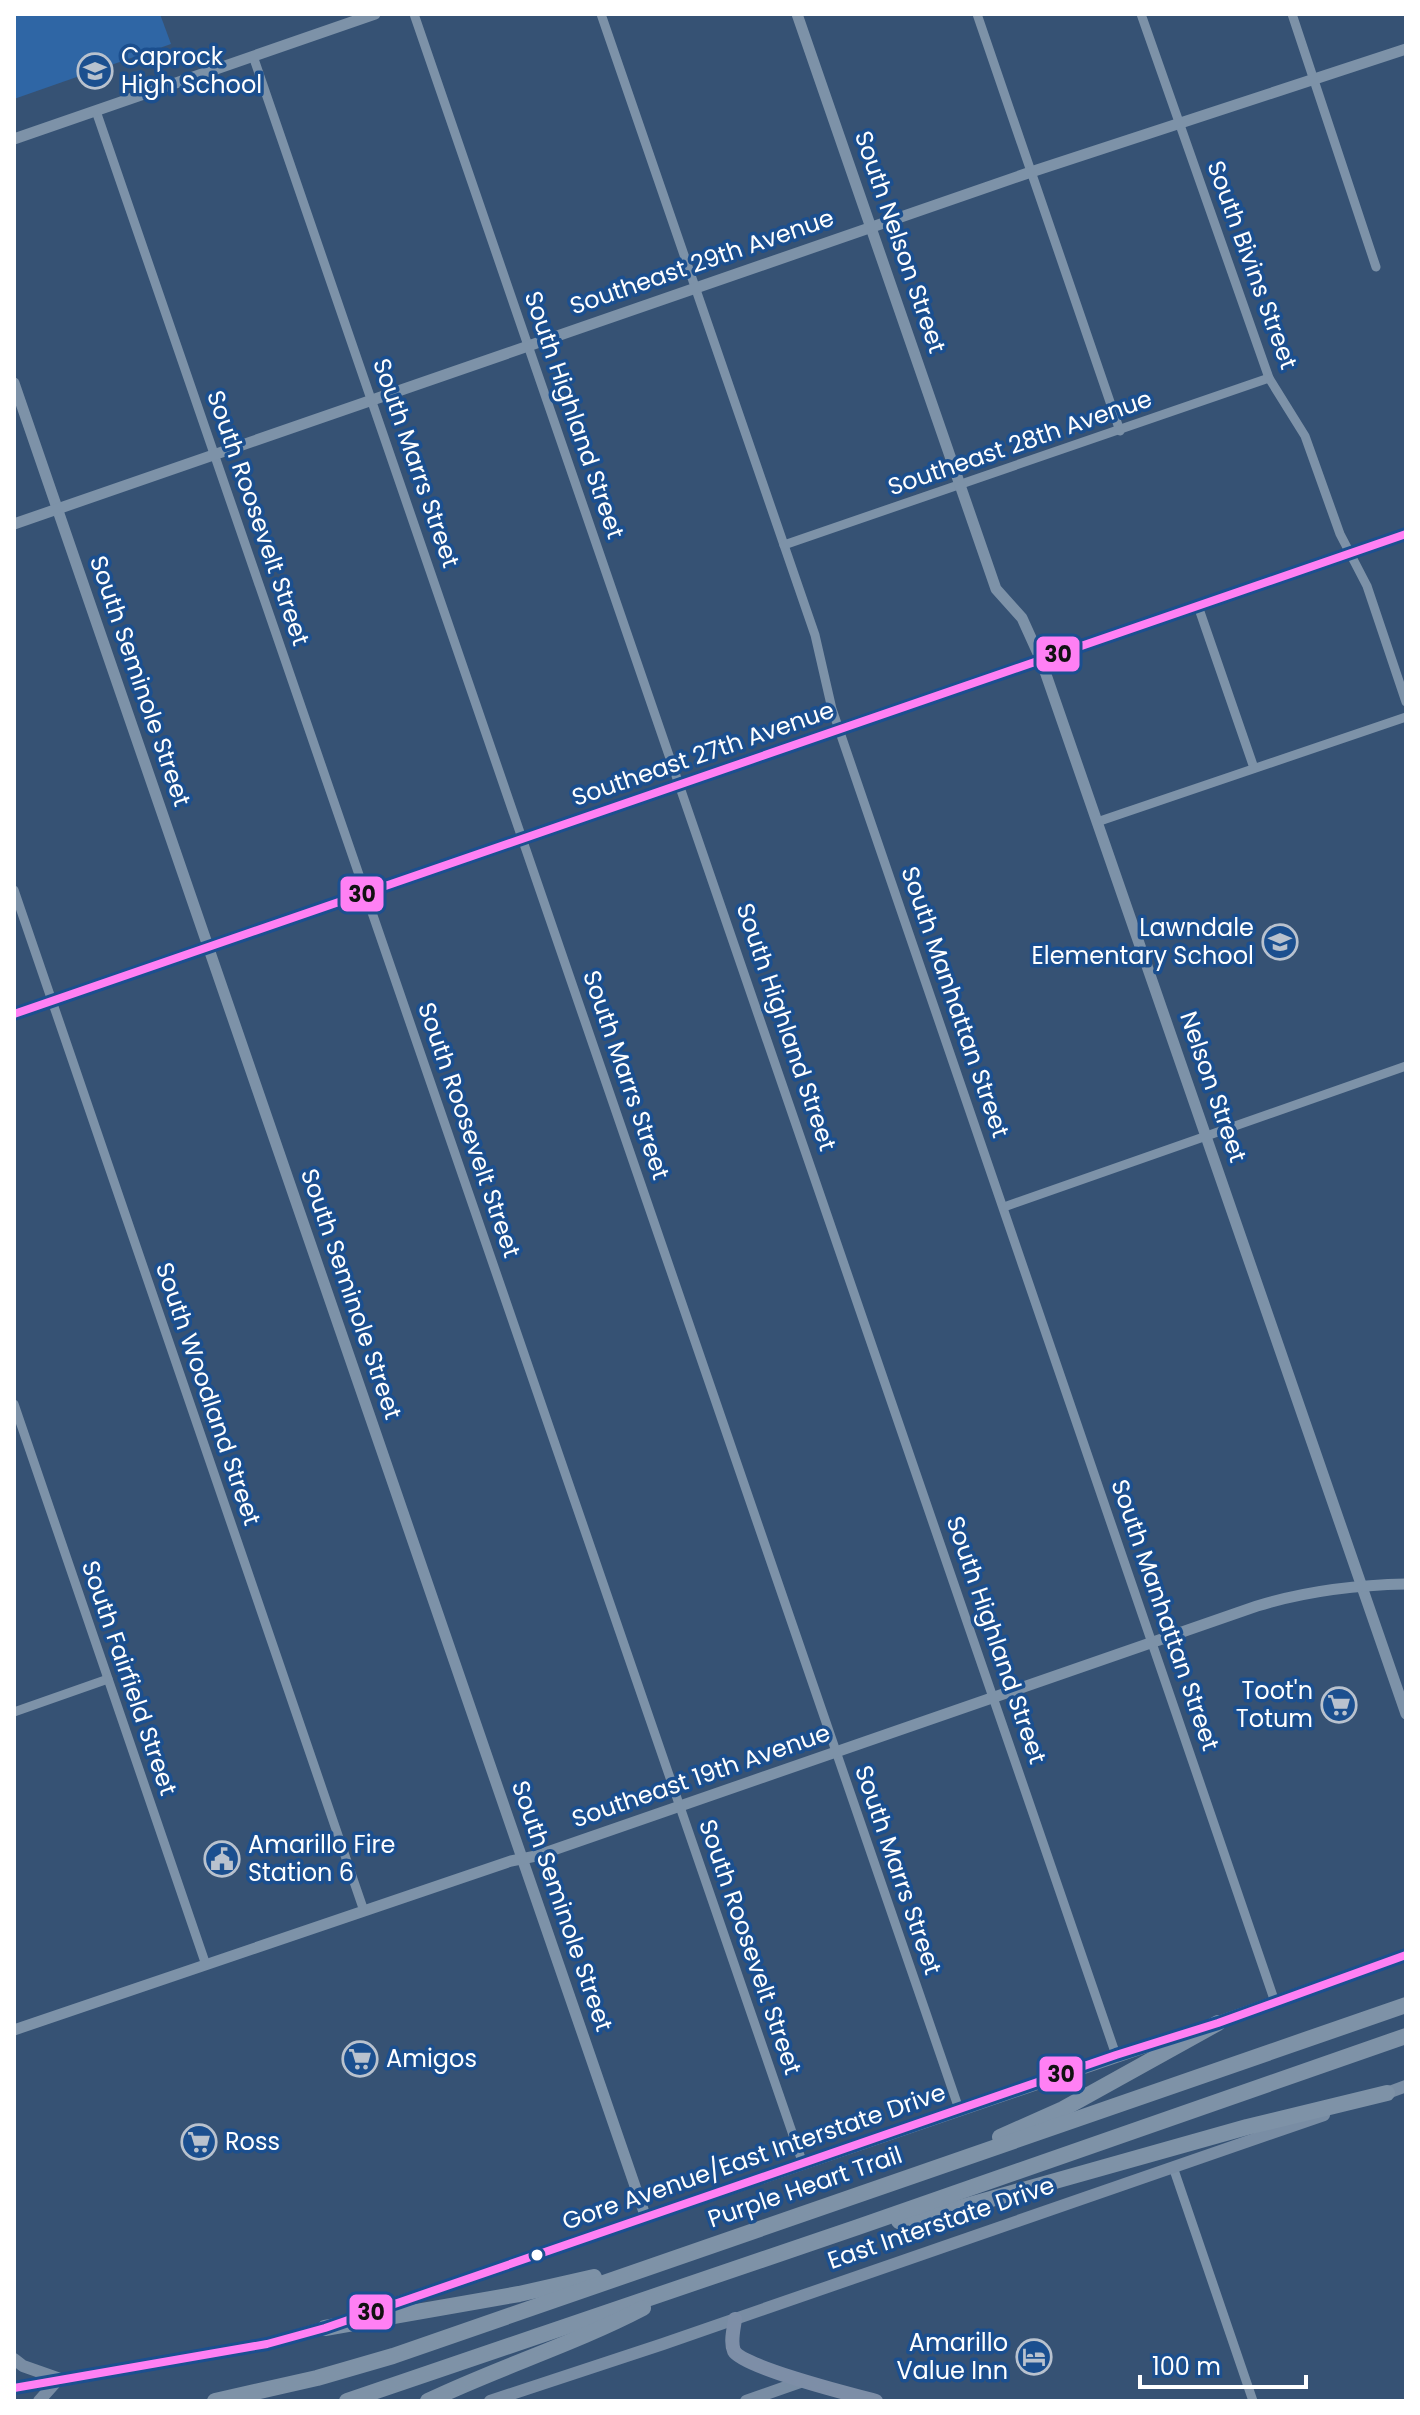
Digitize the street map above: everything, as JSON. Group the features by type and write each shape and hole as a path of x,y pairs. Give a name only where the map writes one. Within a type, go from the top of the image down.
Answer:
{"highway":[{"name":"Purple Heart Trail","path":"215,2401 317,2378 393,2356 1406,2005"},
{"path":"965,2158 1016,2128 1063,2109 1218,2023"},
{"path":"347,2401 1406,2036"},
{"path":"858,2227 927,2217 1247,2127 1387,2093"},
{"path":"325,2328 519,2294 651,2266"},
{"path":"428,2401 476,2378 608,2327 692,2283"}],"main road":[{"name":"Southeast 27th Avenue","path":"14,1014 1406,534"},
{"name":"Gore Avenue/East Interstate Drive","path":"14,2388 267,2344 325,2328 1116,2055 1218,2023 1406,1955"},
{"name":"East Interstate Drive","path":"490,2401 1406,2086"},
{"path":"735,2319 732,2342 734,2352 742,2359 803,2381 876,2401"},
{"path":"14,2359 59,2381 39,2401"},
{"path":"746,2401 803,2381"}],"street":[{"path":"14,139 375,14"},
{"name":"South Highland Street","path":"414,14 1116,2055"},
{"name":"South Manhattan Street","path":"601,14 815,635 825,683 840,729 1275,2002"},
{"name":"South Nelson Street","path":"797,14 961,484"},
{"path":"977,14 1120,431"},
{"name":"South Bivins Street","path":"1141,14 1269,378 1305,436 1340,534 1367,586 1406,702"},
{"path":"1292,14 1376,267"},
{"name":"Southeast 29th Avenue","path":"14,524 1031,172 1406,49"},
{"name":"South Marrs Street","path":"253,56 959,2109"},
{"name":"South Roosevelt Street","path":"96,111 803,2164"},
{"name":"Southeast 28th Avenue","path":"784,545 1269,378"},
{"name":"South Seminole Street","path":"14,383 646,2218"},
{"name":"Nelson Street","path":"961,484 996,589 1022,618 1041,660 1406,1714"},
{"path":"1198,606 1254,768"},
{"path":"1097,822 1406,717"},
{"name":"South Woodland Street","path":"14,890 364,1911"},
{"path":"1004,1207 1406,1066"},
{"name":"South Fairfield Street","path":"14,1404 206,1965"},
{"name":"Southeast 19th Avenue","path":"14,2030 680,1806 1292,1595 1361,1585 1406,1584"},
{"path":"14,1712 108,1679"},
{"path":"1173,2167 1253,2401"}],"shaded area":[{"path":"14,14 160,14 171,44 14,99"}],"transit line":[{"name":"30","path":"14,1014 1406,534"},
{"name":"30","path":"14,2388 267,2344 325,2328 1116,2055 1218,2023 1406,1955"}],"place":[{"name":"Caprock High School","path":"95,71"},
{"name":"Lawndale Elementary School","path":"1280,942"},
{"name":"Toot'n Totum","path":"1339,1705"},
{"name":"Amarillo Fire Station 6","path":"222,1859"},
{"name":"Amigos","path":"360,2059"},
{"name":"Ross","path":"199,2142"},
{"name":"Amarillo Value Inn","path":"1034,2357"}]}
